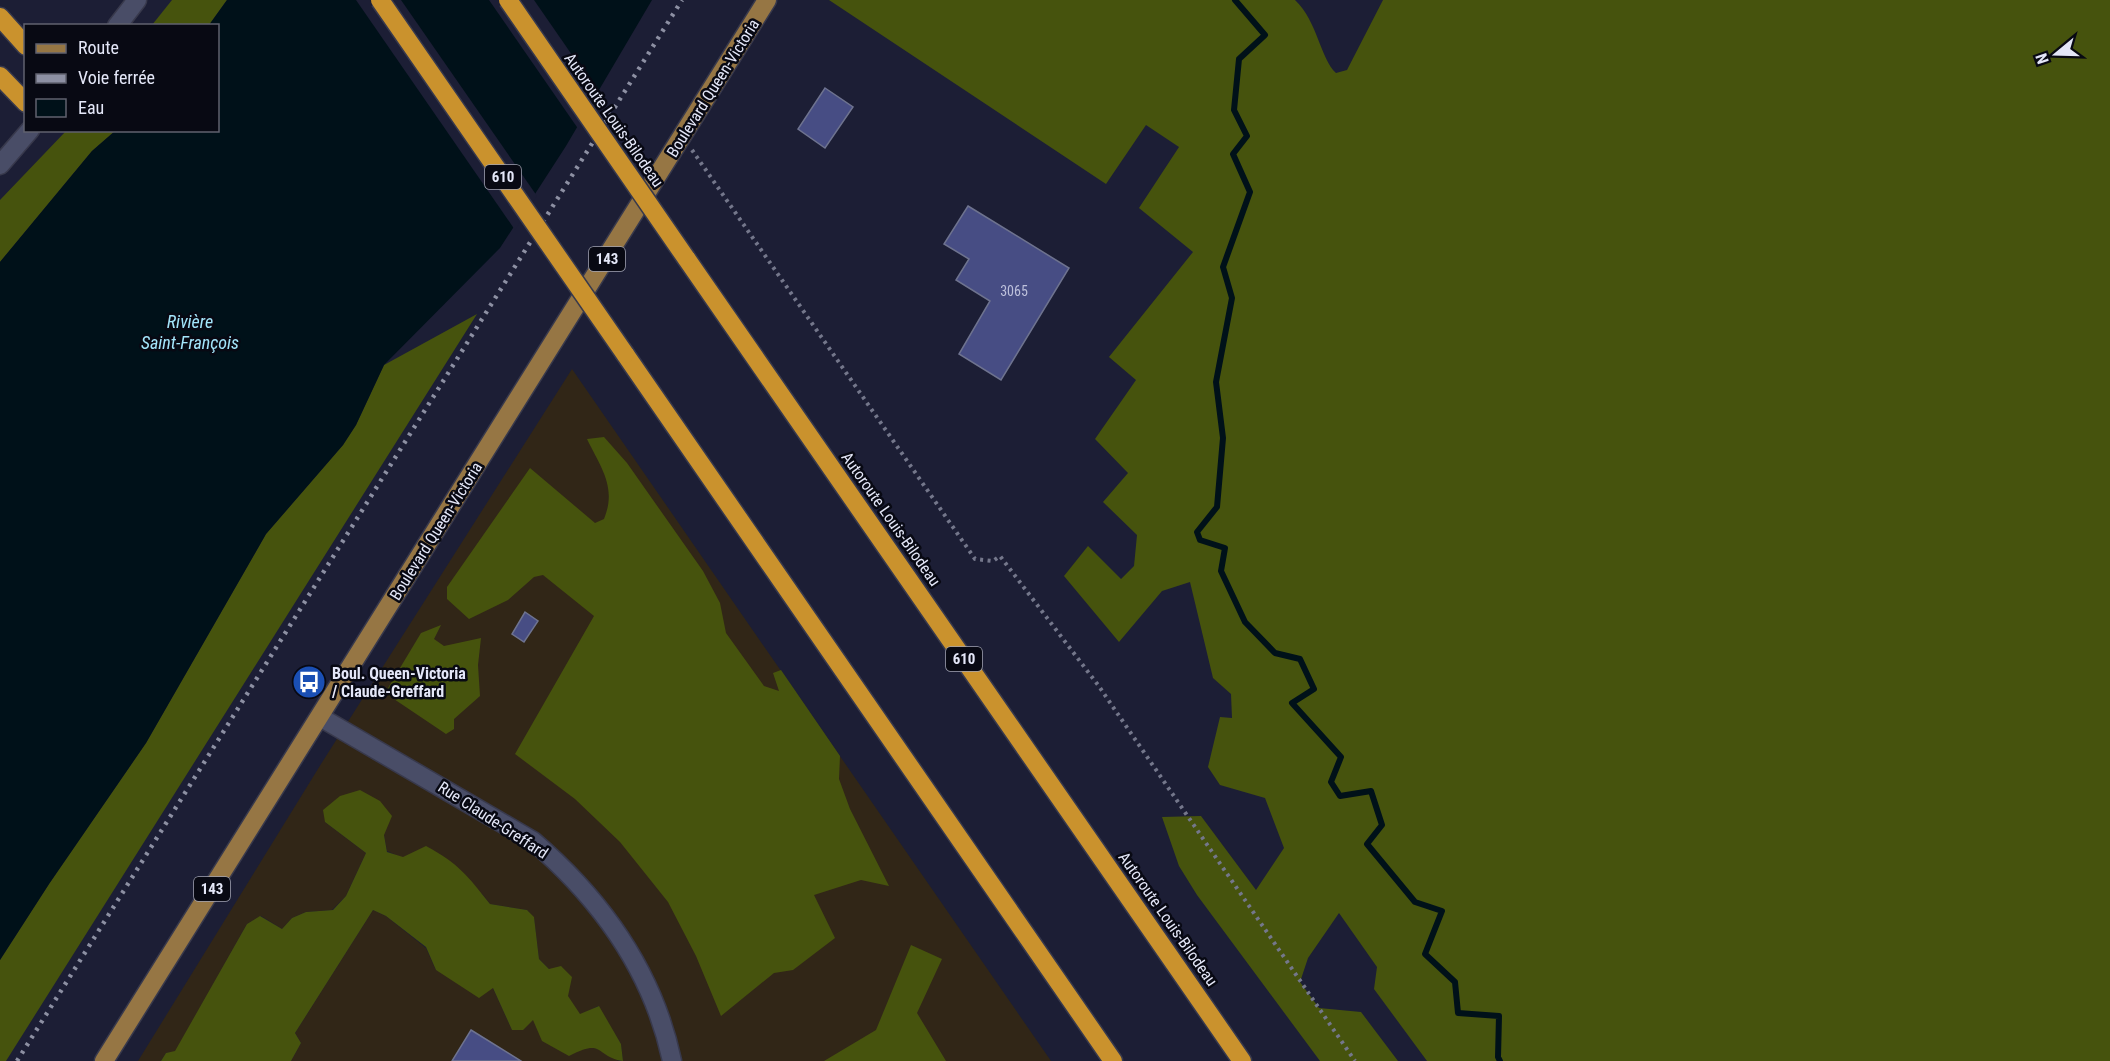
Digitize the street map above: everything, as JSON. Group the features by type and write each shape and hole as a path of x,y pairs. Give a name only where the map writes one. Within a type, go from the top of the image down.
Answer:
{"highway":[{"name":"610","path":"380,0 1113,1061"},
{"name":"Autoroute Louis-Bilodeau","path":"508,0 1242,1061"},
{"path":"0,17 24,44"},
{"path":"0,76 24,101"}],"main road":[{"name":"Boulevard Queen-Victoria","path":"104,1061 767,0"}],"street":[{"path":"119,24 137,0"},
{"path":"0,165 28,132"},
{"name":"Rue Claude-Greffard","path":"320,717 523,836 560,864 585,889 627,946 657,1009 672,1061"}],"path":[{"path":"683,136 975,559 993,561 1000,556 1098,685 1355,1061"}],"shaded area":[{"path":"572,369 1051,1061 623,1061 621,1044 598,1006 580,1015 549,969 539,959 534,918 527,910 490,904 482,894 387,851 384,835 325,822 366,853 346,896 332,910 306,912 292,918 282,929 261,916 247,924 175,1052 166,1053 161,1061 138,1061 321,764"},
{"path":"373,910 386,916 426,948 436,970 493,988 512,1030 533,1019 587,1047 601,1049 619,1061 291,1061 301,1043 295,1033"}],"green space":[{"path":"172,0 227,0 210,24 153,24"},
{"path":"829,0 1295,0 1309,19 1326,58 1336,73 1347,70 1383,0 2110,0 2110,1061 1427,1061 1374,989 1377,967 1339,913 1308,958 1300,982 1319,1008 1361,1012 1398,1061 1320,1061 1197,895 1179,866 1162,817 1201,816 1256,890 1284,848 1265,798 1220,785 1208,767 1220,717 1232,718 1231,694 1213,678 1190,582 1162,591 1119,642 1064,576 1088,546 1121,579 1134,566 1137,535 1103,502 1128,473 1095,439 1136,380 1109,357 1193,252 1139,208 1179,147 1146,125 1106,184"},
{"path":"65,132 114,132 92,151 0,262 0,200"},
{"path":"477,314 6,1061 0,1061 0,960 146,743 266,534 343,445 356,425 384,365"},
{"path":"604,437 627,463 703,571 720,603 726,633 764,686 779,691 773,673 781,670 840,756 839,779 850,809 889,886 861,880 814,895 835,938 793,970 774,973 721,1016 696,956 668,902 620,842 575,799 515,754 594,616 543,575 534,577 508,600 469,619 447,599 447,587 530,468 595,523 604,519 608,508 608,487 587,439"},
{"path":"441,625 434,639 444,646 481,638 478,665 480,696 454,719 454,729 446,734 385,693 421,633"},
{"path":"360,790 380,801 392,816 384,835 387,852 403,857 426,846 462,871 490,904 527,910 534,917 539,959 549,969 561,966 572,977 568,996 580,1014 599,1006 621,1044 623,1061 614,1059 595,1048 569,1056 542,1041 533,1020 523,1030 512,1030 493,988 479,998 436,970 426,947 386,916 373,910 295,1033 301,1043 291,1061 161,1061 166,1053 175,1051 247,924 260,916 282,929 292,918 306,912 333,910 346,896 366,853 325,822 323,810 340,796"},
{"path":"911,945 942,959 917,1013 946,1061 824,1061 876,1030"}],"water":[{"name":"Rivière Saint-François","path":"227,0 652,0 566,146 500,248 384,365 356,425 343,445 266,534 146,743 0,960 0,262 92,151 114,132 219,132 219,24 210,24"}],"pier":[{"path":"356,0 401,0 537,196 515,230"},
{"path":"489,0 534,0 599,94 579,130"}],"building":[{"path":"825,88 853,107 825,148 798,129"},
{"path":"968,206 1069,268 1001,380 959,354 990,301 956,280 969,259 944,244"},
{"path":"525,612 538,621 524,642 512,634"},
{"path":"471,1030 521,1061 452,1061"}],"waterway":[{"path":"1235,0 1265,35 1239,59 1234,110 1247,136 1233,154 1250,192 1223,267 1232,298 1216,382 1223,438 1217,507 1197,532 1200,540 1225,548 1221,571 1245,622 1275,653 1300,659 1314,689 1292,703 1341,757 1331,782 1340,796 1371,791 1382,825 1367,844 1415,902 1442,911 1425,954 1455,982 1458,1013 1499,1016 1498,1057 1500,1061"}],"railway":[{"path":"17,1061 682,0"}],"place":[{"name":"Boul. Queen-Victoria / Claude-Greffard","path":"309,682"}]}
